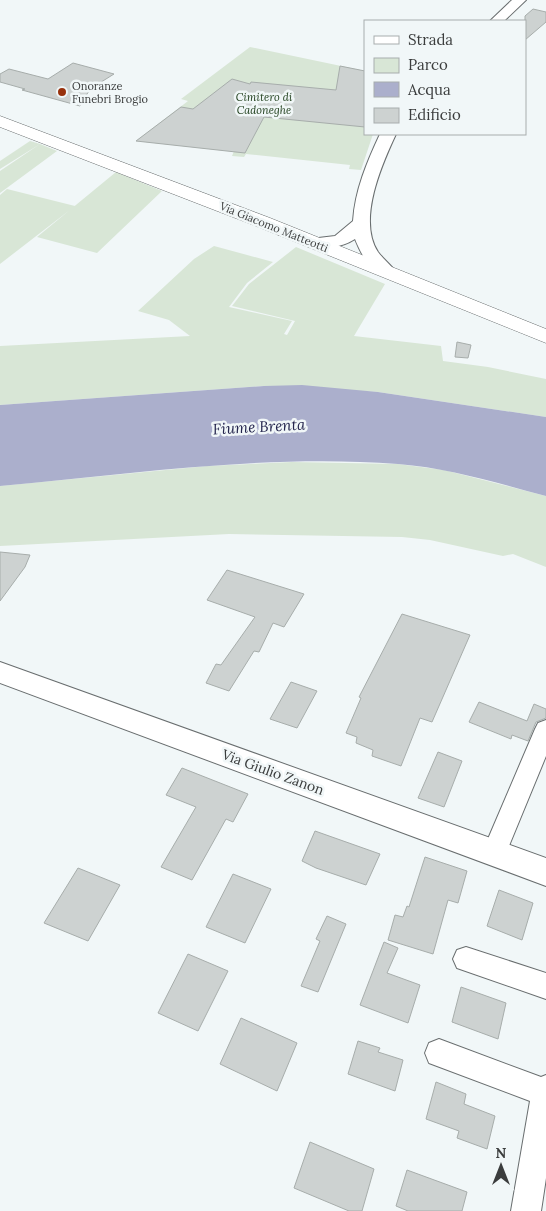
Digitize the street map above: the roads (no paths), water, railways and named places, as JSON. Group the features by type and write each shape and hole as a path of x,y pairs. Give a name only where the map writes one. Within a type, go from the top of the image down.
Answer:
{"main road":[{"name":"Via Giacomo Matteotti","path":"0,121 316,243 343,246 386,272 546,337"}],"street":[{"path":"497,20 520,0"},
{"path":"386,272 369,252 361,223 370,175 388,135"},
{"path":"343,246 361,223"},
{"path":"343,246 365,243"},
{"name":"Via Giulio Zanon","path":"0,672 546,872"},
{"path":"494,853 546,729"},
{"path":"466,959 546,986"},
{"path":"439,1053 546,1092 526,1211"}],"water":[{"name":"Fiume Brenta","path":"302,385 378,392 546,417 546,496 436,469 398,464 348,462 248,463 0,486 0,405 264,386"}],"place":[{"name":"Onoranze Funebri Brogio","path":"62,92"}],"park label":[{"name":"Cimitero di Cadoneghe","path":"264,103"}]}
